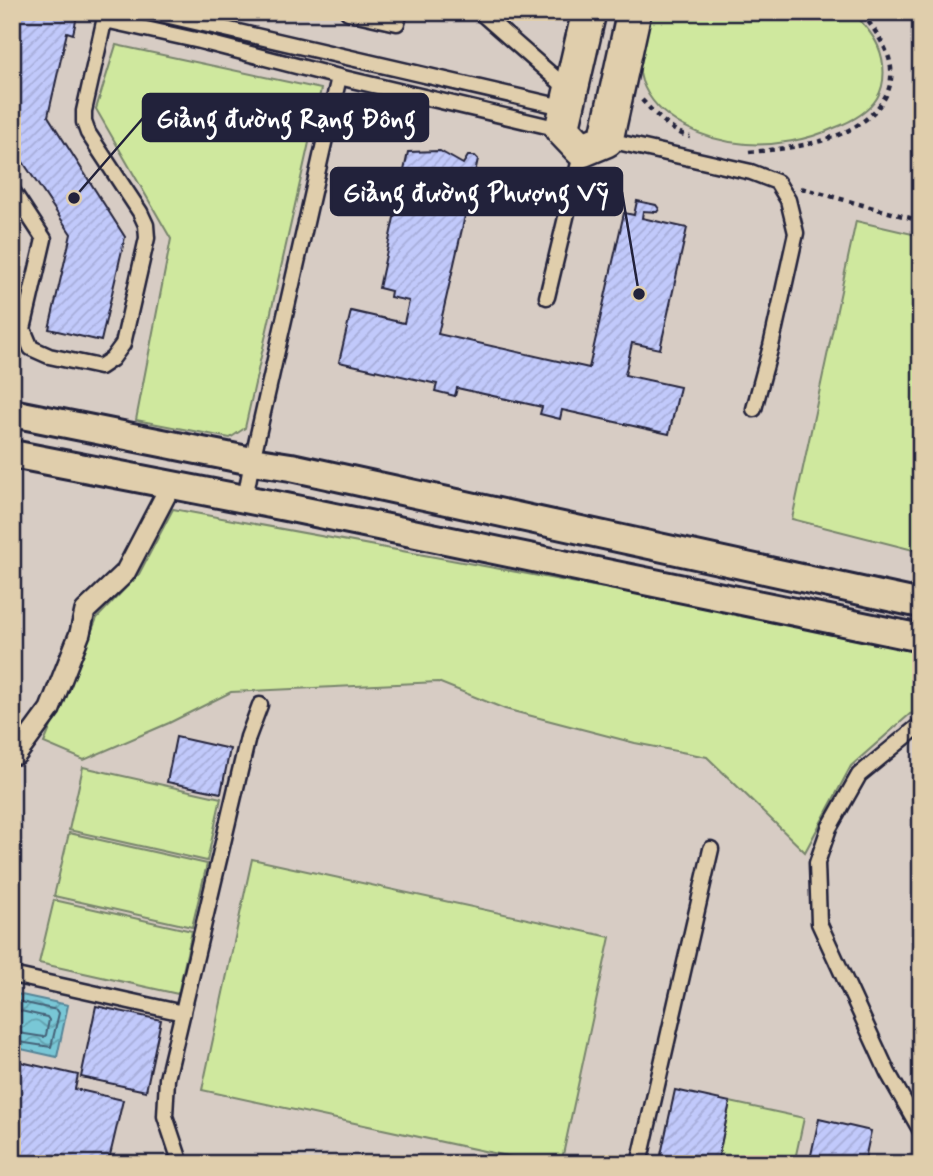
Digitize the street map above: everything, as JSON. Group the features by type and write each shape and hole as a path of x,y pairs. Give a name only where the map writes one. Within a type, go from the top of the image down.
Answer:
{"street":[{"path":"578,124 589,12"},
{"path":"578,124 634,12"},
{"path":"12,413 291,467 921,604"},
{"path":"12,454 286,507 921,638"},
{"path":"286,507 276,493 281,475 291,467"},
{"path":"12,752 18,754 50,709 80,633 85,611 125,573 171,485"}],"lane":[{"path":"152,12 205,18 751,172 776,182 788,200 796,233 754,409"},
{"path":"348,12 397,23 400,12"},
{"path":"480,12 578,124"},
{"path":"12,190 44,239 23,330 31,348 49,356 100,368 112,359 124,344 147,238 146,225 140,212 88,133 84,122 84,111 106,16 340,77 578,124"},
{"path":"200,41 205,18"},
{"path":"245,499 340,77"},
{"path":"547,297 578,124"},
{"path":"181,1164 166,1116 167,1079 248,737 260,705"},
{"path":"921,724 859,775 829,828 817,863 819,923 888,1073 921,1131"},
{"path":"639,1164 711,849"},
{"path":"12,975 183,1013"}],"path":[{"path":"747,152 816,142 848,131 876,111 889,91 892,76 889,57 876,32 861,12"},
{"path":"642,100 659,118 683,135 695,139"},
{"path":"776,182 921,221"}],"shaded area":[{"path":"12,12 921,12 921,1164 12,1164 12,792 19,783 12,780"}],"green space":[{"path":"646,12 853,12 870,33 880,52 884,72 882,86 869,108 858,116 802,139 746,144 715,139 671,118 649,95 640,73 639,55"},
{"path":"116,45 321,89 245,428 230,438 136,420 171,239 96,109"},
{"path":"856,221 921,236 921,552 792,519"},
{"path":"173,509 921,646 921,712 910,714 851,766 805,852 707,757 635,743 505,709 438,682 231,692 169,723 84,760 44,743 97,618 139,574"},
{"path":"83,767 221,798 207,861 69,830"},
{"path":"69,833 207,864 192,927 54,896"},
{"path":"252,859 610,937 561,1164 544,1164 202,1090"},
{"path":"54,900 192,931 178,994 39,963"},
{"path":"730,1102 804,1118 794,1164 717,1164"}],"water":[{"path":"12,993 68,1005 57,1057 12,1047"}],"building":[{"path":"19,12 78,12 73,34 67,32 48,116 125,237 101,341 49,329 71,234 21,159 14,163 12,161 12,40"},
{"path":"440,151 463,164 468,156 478,159 438,334 589,368 624,213 634,215 637,201 656,205 659,209 657,212 643,211 642,218 687,228 660,349 632,343 625,375 680,387 669,434 562,410 560,419 540,414 542,407 457,388 455,396 435,391 437,384 339,362 351,311 404,323 409,301 390,297 391,291 379,288 408,152"},
{"path":"176,737 230,749 221,793 167,782"},
{"path":"96,1006 161,1020 146,1091 81,1077"},
{"path":"12,1060 78,1075 75,1089 123,1100 108,1164 12,1164"},
{"path":"675,1090 730,1102 717,1164 659,1164"},
{"path":"819,1119 871,1131 864,1164 809,1164"}],"place":[{"name":"Giảng đường Rạng Đông","path":"74,198"},
{"name":"Giảng đường Phượng Vỹ","path":"639,294"}]}
